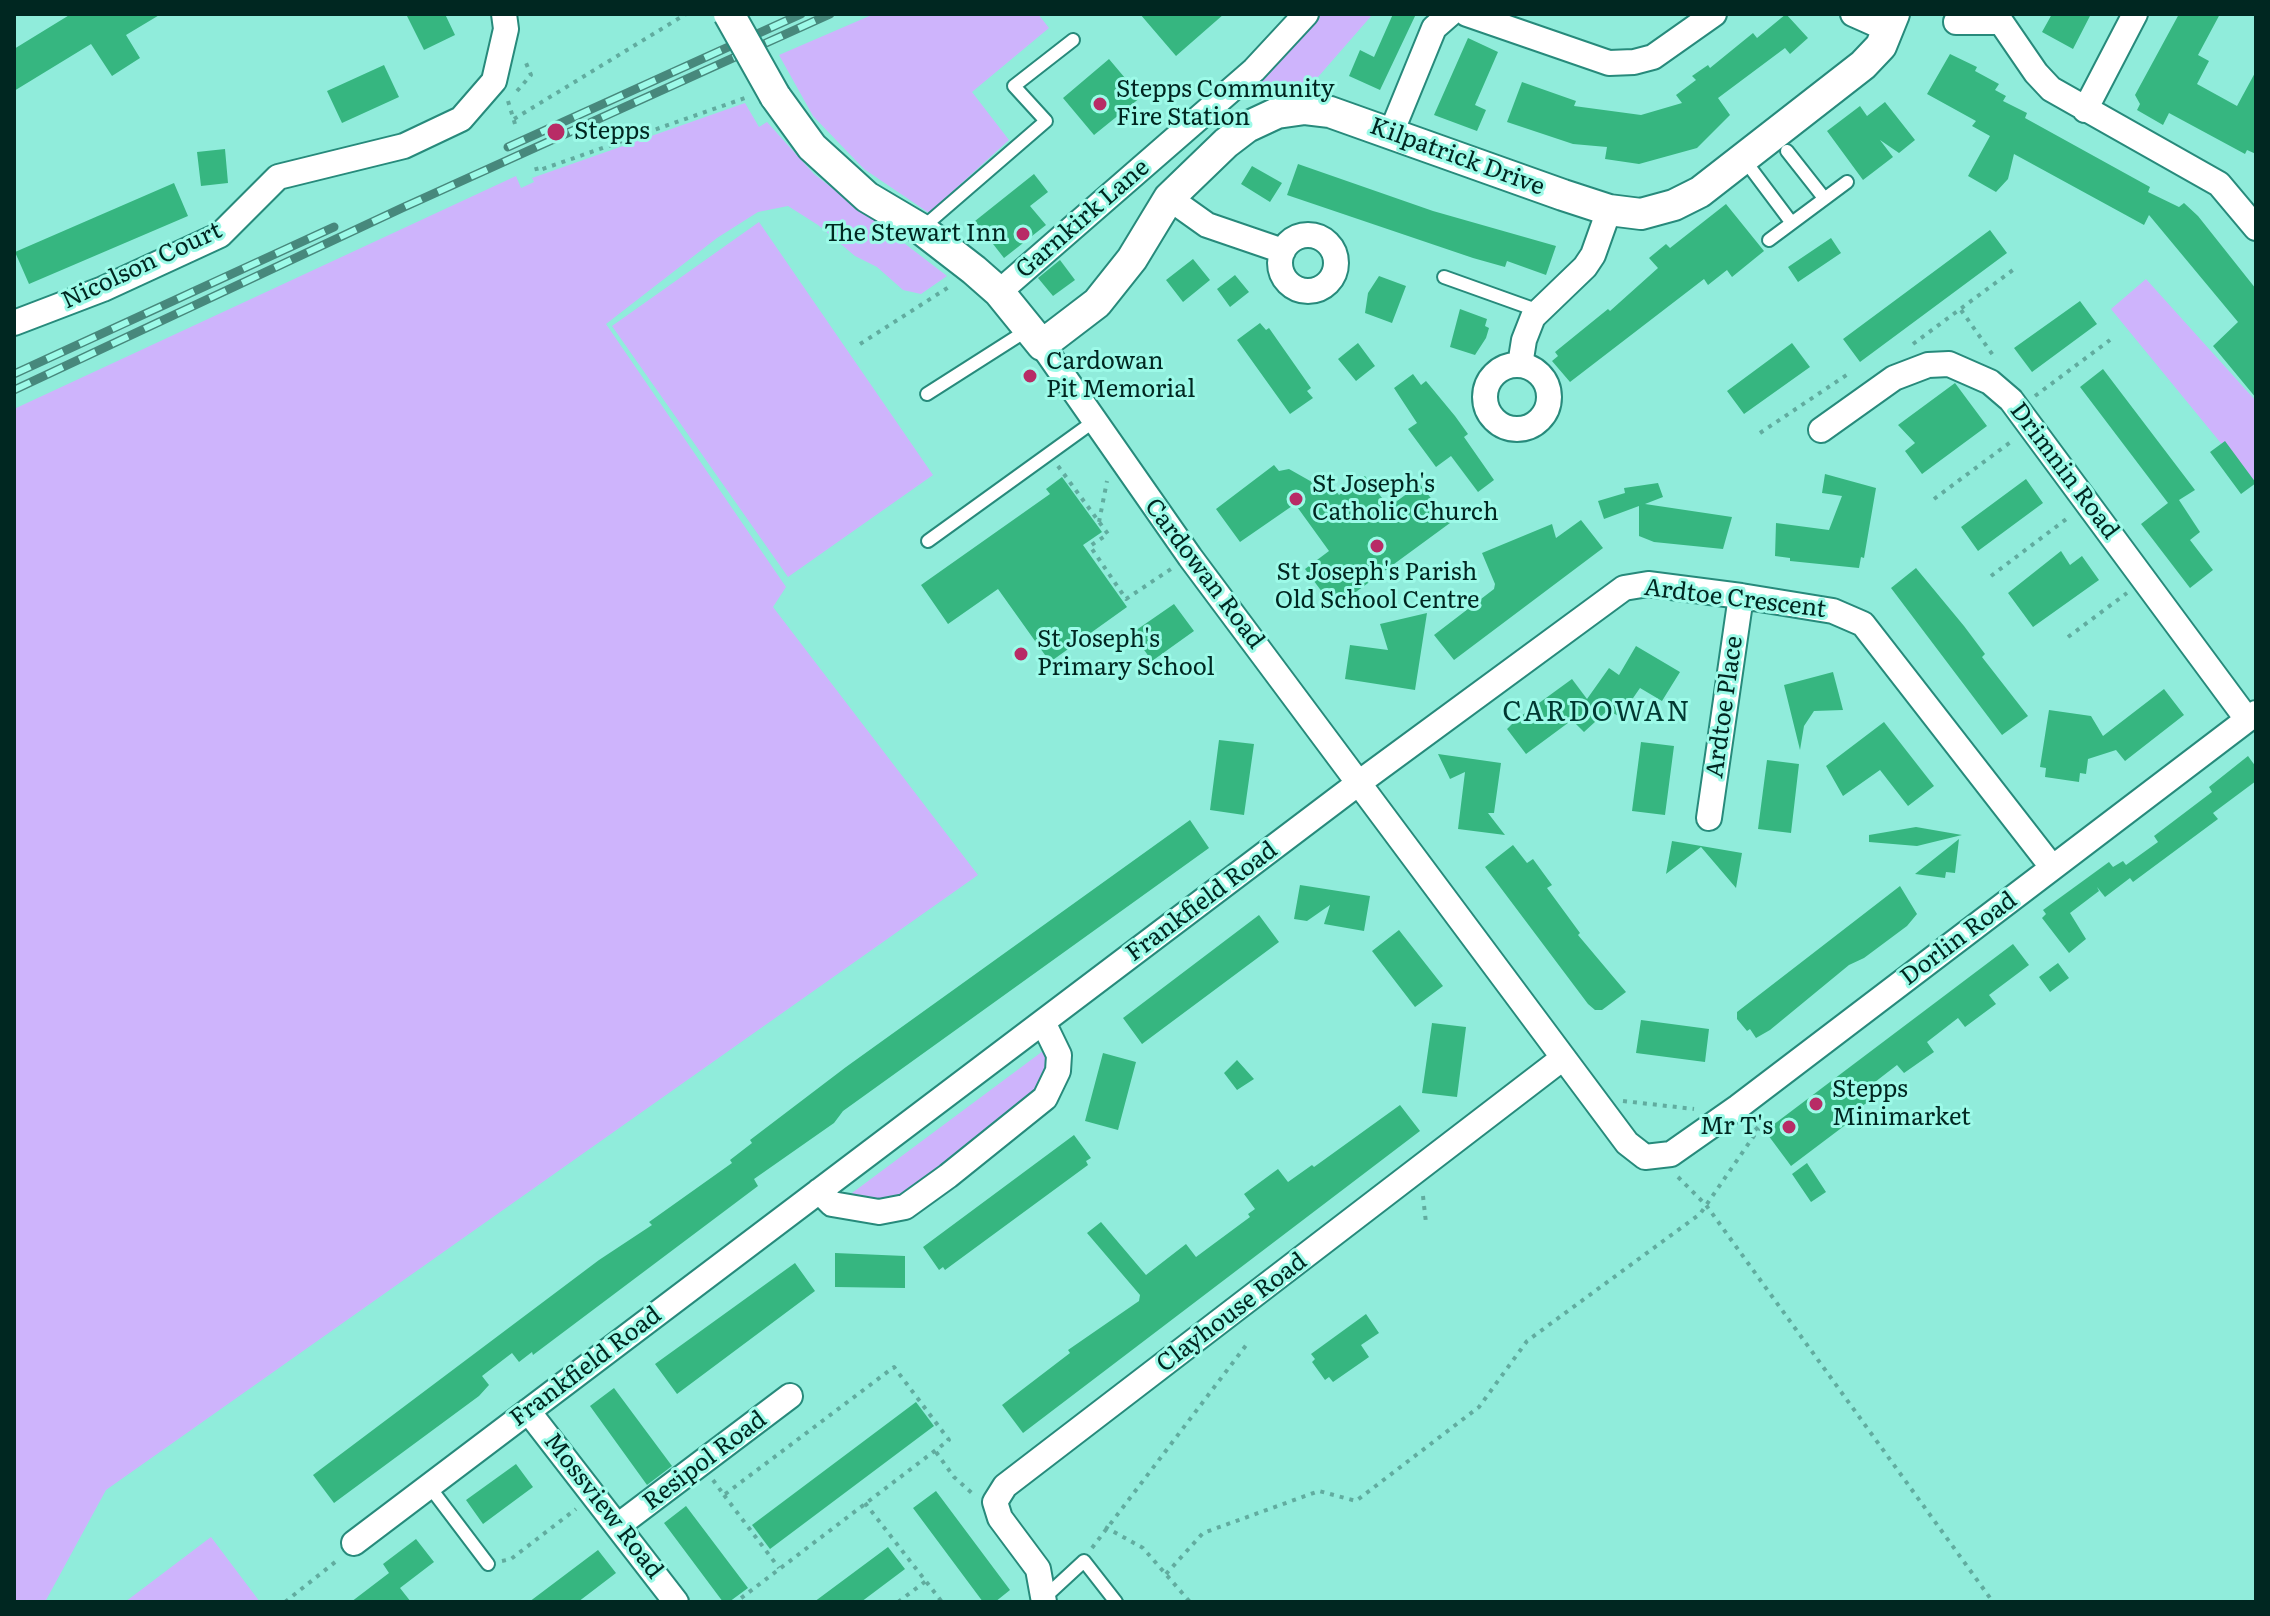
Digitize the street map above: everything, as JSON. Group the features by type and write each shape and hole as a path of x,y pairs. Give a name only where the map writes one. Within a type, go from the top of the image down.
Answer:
{"street":[{"name":"Nicolson Court","path":"14,323 103,289 220,235 278,177 404,146 461,119 494,81 506,29 504,14"},
{"name":"Cardowan Road","path":"729,14 764,103 867,197 921,229 974,270 999,292 1036,337 1190,557 1627,1143 1645,1157 1658,1157"},
{"name":"Garnkirk Lane","path":"999,292 1254,70 1306,14"},
{"path":"1391,133 1434,28 1450,14"},
{"path":"1467,14 1609,63 1653,57 1714,14"},
{"path":"1853,14 1892,22"},
{"path":"2085,110 2135,14"},
{"path":"1956,22 2003,18 2036,73 2051,89 2247,199 2256,228"},
{"name":"Kilpatrick Drive","path":"1036,337 1097,303 1132,259 1169,198 1226,143 1247,127 1277,113 1305,109 1330,112 1609,210 1641,214 1674,205 1700,192 1863,65 1892,22"},
{"path":"1169,198 1207,225 1283,251"},
{"path":"1520,365 1527,329 1539,311 1593,255 1609,210"},
{"name":"Drimnin Road","path":"1821,430 1894,378 1928,365 1949,364 1971,371 1990,382 2024,418 2252,716"},
{"name":"Ardtoe Crescent","path":"1360,782 1624,588 1648,584 1833,611 1863,624 2052,867"},
{"name":"Ardtoe Place","path":"1709,818 1741,596"},
{"name":"Dorlin Road","path":"1658,1157 1671,1154 1734,1110 2252,716"},
{"name":"Frankfield Road","path":"354,1543 1360,782"},
{"path":"819,1191 832,1204 879,1212 905,1207 948,1176 1045,1098 1058,1071 1059,1055 1043,1022"},
{"name":"Clayhouse Road","path":"1045,1599 1038,1569 1000,1518 995,1502 1005,1486 1563,1058"},
{"name":"Resipol Road","path":"619,1525 790,1396"},
{"name":"Mossview Road","path":"528,1411 675,1601"}],"lane":[{"path":"921,229 1046,121 1014,86 1073,40"},
{"path":"1787,151 1824,198"},
{"path":"1743,158 1791,222"},
{"path":"1769,240 1847,182"},
{"path":"1444,277 1539,311"},
{"path":"927,394 1036,337"},
{"path":"928,541 1093,422"},
{"path":"429,1486 488,1564"},
{"path":"1045,1599 1084,1561 1116,1602"}],"path":[{"path":"514,119 686,14"},
{"path":"536,167 537,171 746,98 764,103"},
{"path":"1903,352 2017,267"},
{"path":"860,344 974,270"},
{"path":"1934,499 2110,340"},
{"path":"1760,433 1848,374"},
{"path":"1099,522 1114,452"},
{"path":"1049,454 1108,534 1090,546 1126,599 1190,557"},
{"path":"1991,576 2088,503"},
{"path":"2068,637 2146,579"},
{"path":"1166,1574 1203,1533 1319,1491 1356,1501 1479,1407 1527,1341 1700,1214 1758,1130 1734,1110 1593,1097"},
{"path":"1658,1157 1706,1205 1993,1602"},
{"path":"1084,1561 1105,1527 1247,1344"},
{"path":"724,1495 894,1367 949,1440 736,1602"},
{"path":"936,1452 954,1477"},
{"path":"701,1464 779,1568"},
{"path":"488,1564 511,1559 595,1495"},
{"path":"865,1502 942,1602"},
{"path":"1105,1527 1143,1548 1190,1602"},
{"path":"285,1602 332,1567 354,1543"},
{"path":"898,1602 926,1581"}],"shaded area":[{"path":"874,14 1038,14 1049,28 972,92 1009,140 929,213 864,169 813,116 779,55"},
{"path":"1316,14 1373,14 1311,85 1244,93"},
{"path":"745,103 759,127 767,122 814,174 947,276 921,294 903,290 877,267 855,256 818,225 788,206 758,212 717,238 606,324 786,587 773,607 978,875 106,1490 45,1602 14,1602 14,409 516,176 521,188 534,182 532,178"},
{"path":"759,222 933,475 788,577 612,326"},
{"path":"2146,279 2256,401 2256,486 2111,309"},
{"path":"1043,1051 1048,1057 1044,1087 900,1203 856,1202 852,1193"},
{"path":"211,1537 260,1602 125,1602"}],"building":[{"path":"71,14 161,14 126,35 140,58 112,76 91,44 14,91 14,49"},
{"path":"406,14 445,14 455,35 424,50"},
{"path":"1140,14 1224,14 1176,56"},
{"path":"1393,14 1416,14 1380,90 1349,76 1360,50 1374,57"},
{"path":"1786,14 1808,38 1790,54 1785,48 1718,98 1730,115 1697,148 1639,164 1605,159 1607,147 1573,144 1507,122 1522,82 1576,101 1574,106 1641,115 1682,103 1676,95 1696,80 1692,76 1708,65 1710,68 1753,33 1757,38"},
{"path":"2052,14 2091,14 2073,49 2042,32"},
{"path":"2179,14 2220,14 2198,55 2209,61 2197,84 2237,106 2256,71 2256,154 2247,150 2245,154 2169,113 2163,125 2137,110 2140,104 2135,95"},
{"path":"1468,38 1498,52 1475,105 1486,110 1477,131 1434,115"},
{"path":"1950,54 1977,67 1975,71 1999,84 1995,90 2006,96 2003,101 2027,113 2025,118 2150,187 2148,192 2179,207 2184,203 2198,216 2256,289 2256,398 2213,346 2238,322 2149,215 2144,225 2014,154 2008,179 1996,192 1968,176 1990,136 1972,126 1976,121 1927,94"},
{"name":"Stepps Community Fire Station","path":"1109,59 1141,97 1094,135 1063,98"},
{"path":"384,65 399,97 342,123 327,91"},
{"path":"1885,102 1915,140 1899,153 1880,140 1893,157 1863,180 1827,131 1860,106 1867,116"},
{"path":"225,149 228,183 201,186 197,152"},
{"path":"1298,164 1433,211 1556,246 1546,275 1507,261 1505,267 1473,258 1287,195"},
{"path":"1252,166 1282,183 1270,202 1241,184"},
{"path":"1034,174 1048,192 1030,206 1046,225 1004,258 975,221"},
{"path":"174,183 188,216 29,284 15,252"},
{"path":"1726,204 1764,251 1732,277 1727,270 1708,285 1704,279 1570,382 1552,361 1558,356 1555,352 1608,309 1610,311 1658,268 1649,258 1666,244 1670,248"},
{"path":"1990,230 2007,253 1860,362 1843,339"},
{"path":"1831,238 1841,253 1798,282 1788,267"},
{"path":"1193,259 1210,280 1183,302 1166,280"},
{"path":"1060,260 1075,280 1053,296 1038,278"},
{"path":"1235,275 1249,292 1230,307 1217,289"},
{"path":"1379,276 1406,286 1392,323 1365,313 1368,293"},
{"path":"2080,301 2097,324 2032,372 2014,348"},
{"path":"1460,309 1487,319 1485,326 1489,328 1486,338 1475,355 1450,347"},
{"path":"1260,323 1266,330 1269,328 1311,388 1307,391 1313,398 1290,414 1237,340"},
{"path":"1358,343 1375,366 1356,381 1338,359"},
{"path":"1792,343 1810,367 1744,414 1727,391"},
{"path":"2103,369 2195,490 2179,500 2200,532 2190,540 2213,570 2190,588 2141,524 2168,503 2080,387"},
{"path":"1413,374 1421,385 1426,381 1455,416 1468,434 1464,437 1494,480 1478,492 1451,456 1436,467 1408,429 1417,423 1394,388"},
{"path":"1955,383 1987,426 1922,474 1905,451 1915,443 1898,425"},
{"path":"2225,441 2256,483 2241,494 2210,452"},
{"path":"1274,465 1279,471 1289,469 1312,482 1323,474 1339,495 1365,476 1389,507 1420,484 1450,523 1334,608 1305,569 1329,551 1295,504 1240,542 1216,509"},
{"path":"1825,474 1876,488 1864,558 1861,557 1859,568 1790,561 1790,558 1775,556 1776,523 1829,530 1842,496 1822,493"},
{"path":"1062,477 1102,532 1083,545 1127,607 1050,662 998,589 948,624 921,585 1050,494 1046,489"},
{"path":"2026,479 2043,503 1978,551 1961,527"},
{"path":"1658,483 1663,497 1645,504 1732,517 1723,549 1654,542 1639,536 1639,506 1604,519 1598,501 1625,493 1624,488"},
{"path":"1581,520 1603,548 1454,660 1434,635 1494,589 1495,584 1482,553 1552,524 1556,538"},
{"path":"2061,551 2070,565 2082,556 2099,580 2033,627 2008,593"},
{"path":"1916,568 1964,626 1985,654 1982,657 2028,716 2002,735 1891,588"},
{"path":"1174,604 1194,631 1152,661 1132,633"},
{"path":"1427,613 1415,690 1345,679 1350,645 1388,650 1380,624"},
{"path":"1636,646 1680,672 1662,701 1640,688 1620,717 1608,710 1584,732 1572,720 1526,754 1507,729 1517,719 1572,679 1587,699 1609,668 1619,675"},
{"path":"1833,672 1843,710 1814,711 1804,726 1800,750 1784,685"},
{"path":"2164,689 2184,715 2125,761 2116,750 2088,759 2086,774 2080,773 2079,782 2045,777 2046,768 2040,767 2049,710 2091,716 2103,736"},
{"path":"1884,722 1934,786 1908,806 1880,770 1843,796 1826,766"},
{"path":"1219,740 1254,744 1244,815 1210,810"},
{"path":"1641,742 1674,746 1665,815 1632,811"},
{"path":"1438,754 1501,763 1494,813 1488,813 1505,835 1458,829 1465,772 1450,779"},
{"path":"2248,756 2256,767 2256,781 2213,813 2218,819 2133,882 2130,878 2105,897 2097,887 2099,891 2070,913 2086,939 2069,953 2042,918 2046,914 2043,910 2109,862 2113,867 2123,861 2126,865 2158,842 2154,836 2212,792 2209,787"},
{"path":"1767,760 1799,764 1791,833 1758,829"},
{"path":"1190,820 1209,848 843,1111 834,1123 754,1179 758,1186 533,1355 532,1352 519,1362 512,1353 482,1376 489,1385 479,1396 334,1503 313,1475 599,1260 652,1225 649,1222 732,1163 730,1160 752,1143 750,1140 846,1067"},
{"path":"1916,827 1962,835 1917,846 1869,842 1869,835"},
{"path":"1959,839 1955,873 1946,872 1945,878 1915,874"},
{"path":"1672,841 1742,853 1736,888 1701,847 1666,874"},
{"path":"1513,845 1527,863 1533,859 1552,885 1547,888 1580,933 1578,935 1626,992 1602,1010 1595,1010 1588,1004 1485,867"},
{"path":"1300,885 1370,896 1364,931 1324,924 1330,905 1307,921 1294,919"},
{"path":"1900,886 1917,914 1907,926 1864,958 1849,965 1770,1030 1756,1038 1750,1029 1747,1031 1737,1019 1737,1012"},
{"path":"1259,915 1279,942 1142,1044 1123,1018"},
{"path":"1399,930 1443,986 1415,1007 1372,951"},
{"path":"2013,944 2029,965 1989,995 1996,1004 1965,1027 1958,1018 1927,1042 1934,1052 1904,1073 1897,1065 1866,1089 1873,1098 1849,1116 1852,1120 1791,1166 1765,1131"},
{"path":"2058,963 2069,978 2050,992 2039,977"},
{"path":"1641,1020 1709,1029 1705,1062 1636,1053"},
{"path":"1432,1023 1466,1027 1457,1097 1422,1093"},
{"path":"1103,1053 1136,1062 1118,1130 1085,1121"},
{"path":"1237,1060 1254,1079 1237,1090 1224,1073"},
{"path":"1400,1105 1420,1131 1023,1433 1002,1405 1070,1353 1068,1350 1139,1301 1140,1295 1087,1233 1101,1222 1146,1275 1186,1244 1196,1257 1250,1217 1248,1214 1255,1209 1244,1194 1278,1169 1288,1182"},
{"path":"1074,1135 1091,1158 1086,1161 1088,1165 945,1270 943,1267 939,1270 923,1247"},
{"path":"1807,1163 1826,1192 1811,1202 1792,1174"},
{"path":"835,1253 905,1256 905,1288 835,1287"},
{"path":"795,1263 815,1291 677,1394 655,1364"},
{"path":"1366,1314 1379,1333 1361,1345 1369,1357 1333,1382 1329,1377 1325,1380 1312,1362 1315,1359 1311,1354"},
{"path":"614,1388 672,1466 647,1485 590,1406"},
{"path":"916,1402 934,1426 770,1549 752,1525"},
{"path":"516,1464 533,1487 483,1524 466,1500"},
{"path":"936,1491 1010,1590 995,1602 983,1602 913,1508"},
{"path":"686,1506 748,1588 729,1602 723,1602 664,1523"},
{"path":"416,1539 434,1562 400,1588 411,1602 351,1602 389,1573 383,1564"},
{"path":"888,1547 905,1569 861,1602 814,1602"},
{"path":"598,1550 616,1573 578,1602 529,1602"}],"railway":[{"path":"508,147 801,14"},
{"path":"14,390 402,208 830,14"},
{"path":"14,374 334,227"}],"place":[{"name":"Stepps Community Fire Station","path":"1100,104"},
{"name":"Stepps","path":"556,132"},
{"name":"The Stewart Inn","path":"1023,234"},
{"name":"Cardowan Pit Memorial","path":"1030,376"},
{"name":"St Joseph's Catholic Church","path":"1296,499"},
{"name":"St Joseph's Parish Old School Centre","path":"1377,546"},
{"name":"St Joseph's Primary School","path":"1021,654"},
{"name":"Stepps Minimarket","path":"1816,1104"},
{"name":"Mr T's","path":"1789,1127"}],"district":[{"name":"CARDOWAN","path":"1597,713"}]}
